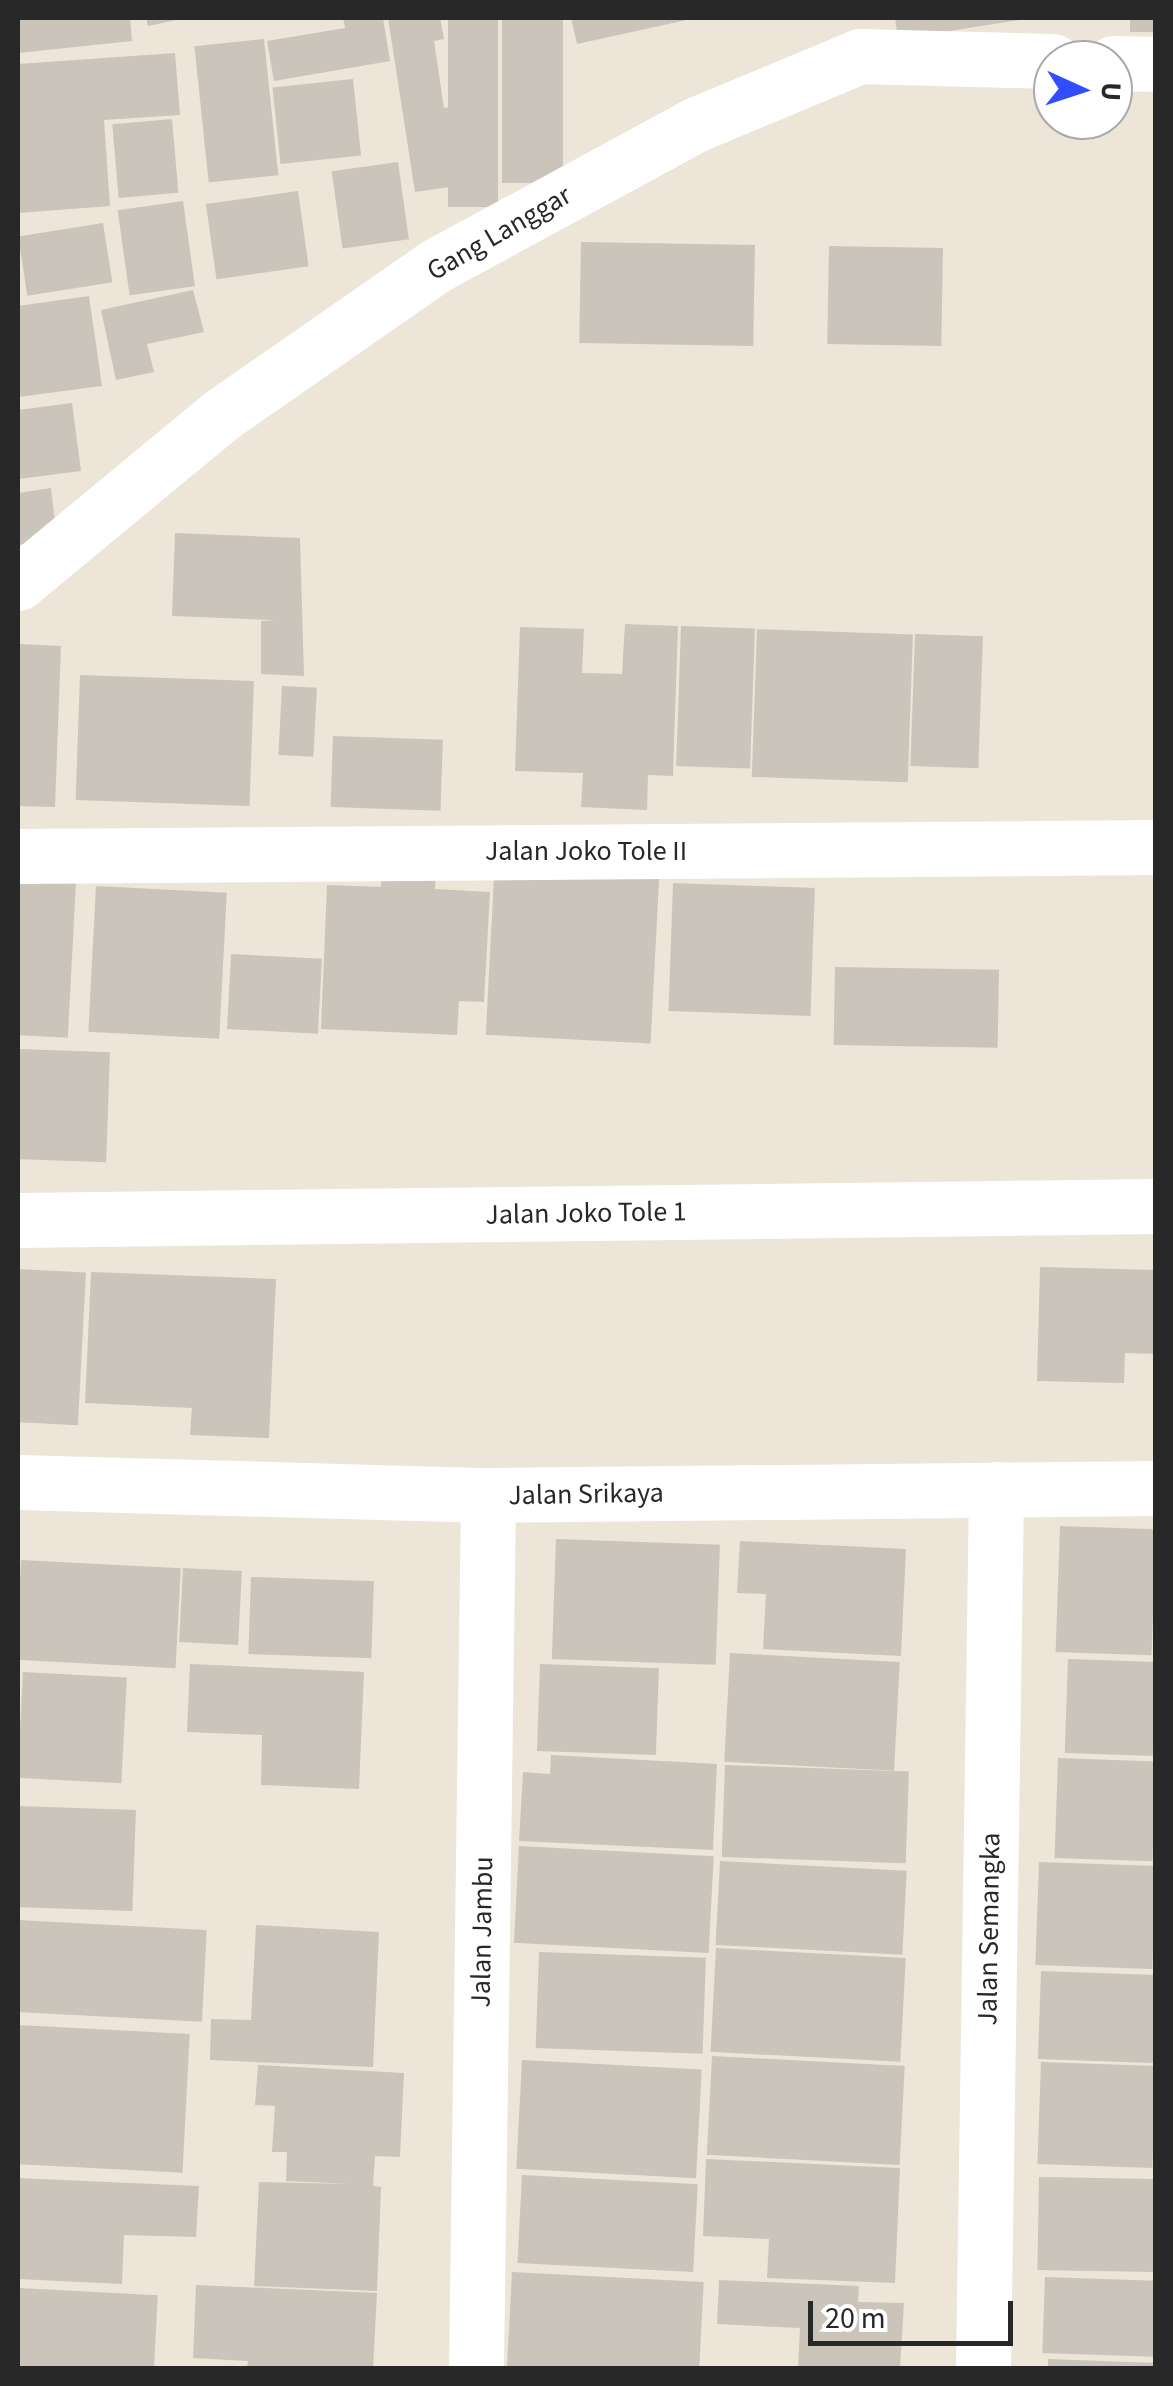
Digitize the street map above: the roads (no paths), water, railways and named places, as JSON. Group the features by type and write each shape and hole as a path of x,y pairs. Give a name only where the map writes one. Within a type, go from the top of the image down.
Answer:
{"street":[{"name":"Gang Langgar","path":"18,583 221,415 438,265 856,37 1033,59"},
{"name":"Jalan Joko Tole II","path":"18,856 1156,847"},
{"name":"Jalan Joko Tole 1","path":"18,1220 1156,1206"},
{"name":"Jalan Srikaya","path":"18,1482 488,1495 1156,1488"},
{"name":"Jalan Semangka","path":"983,2368 996,1489"},
{"name":"Jalan Jambu","path":"476,2368 488,1495"}]}
